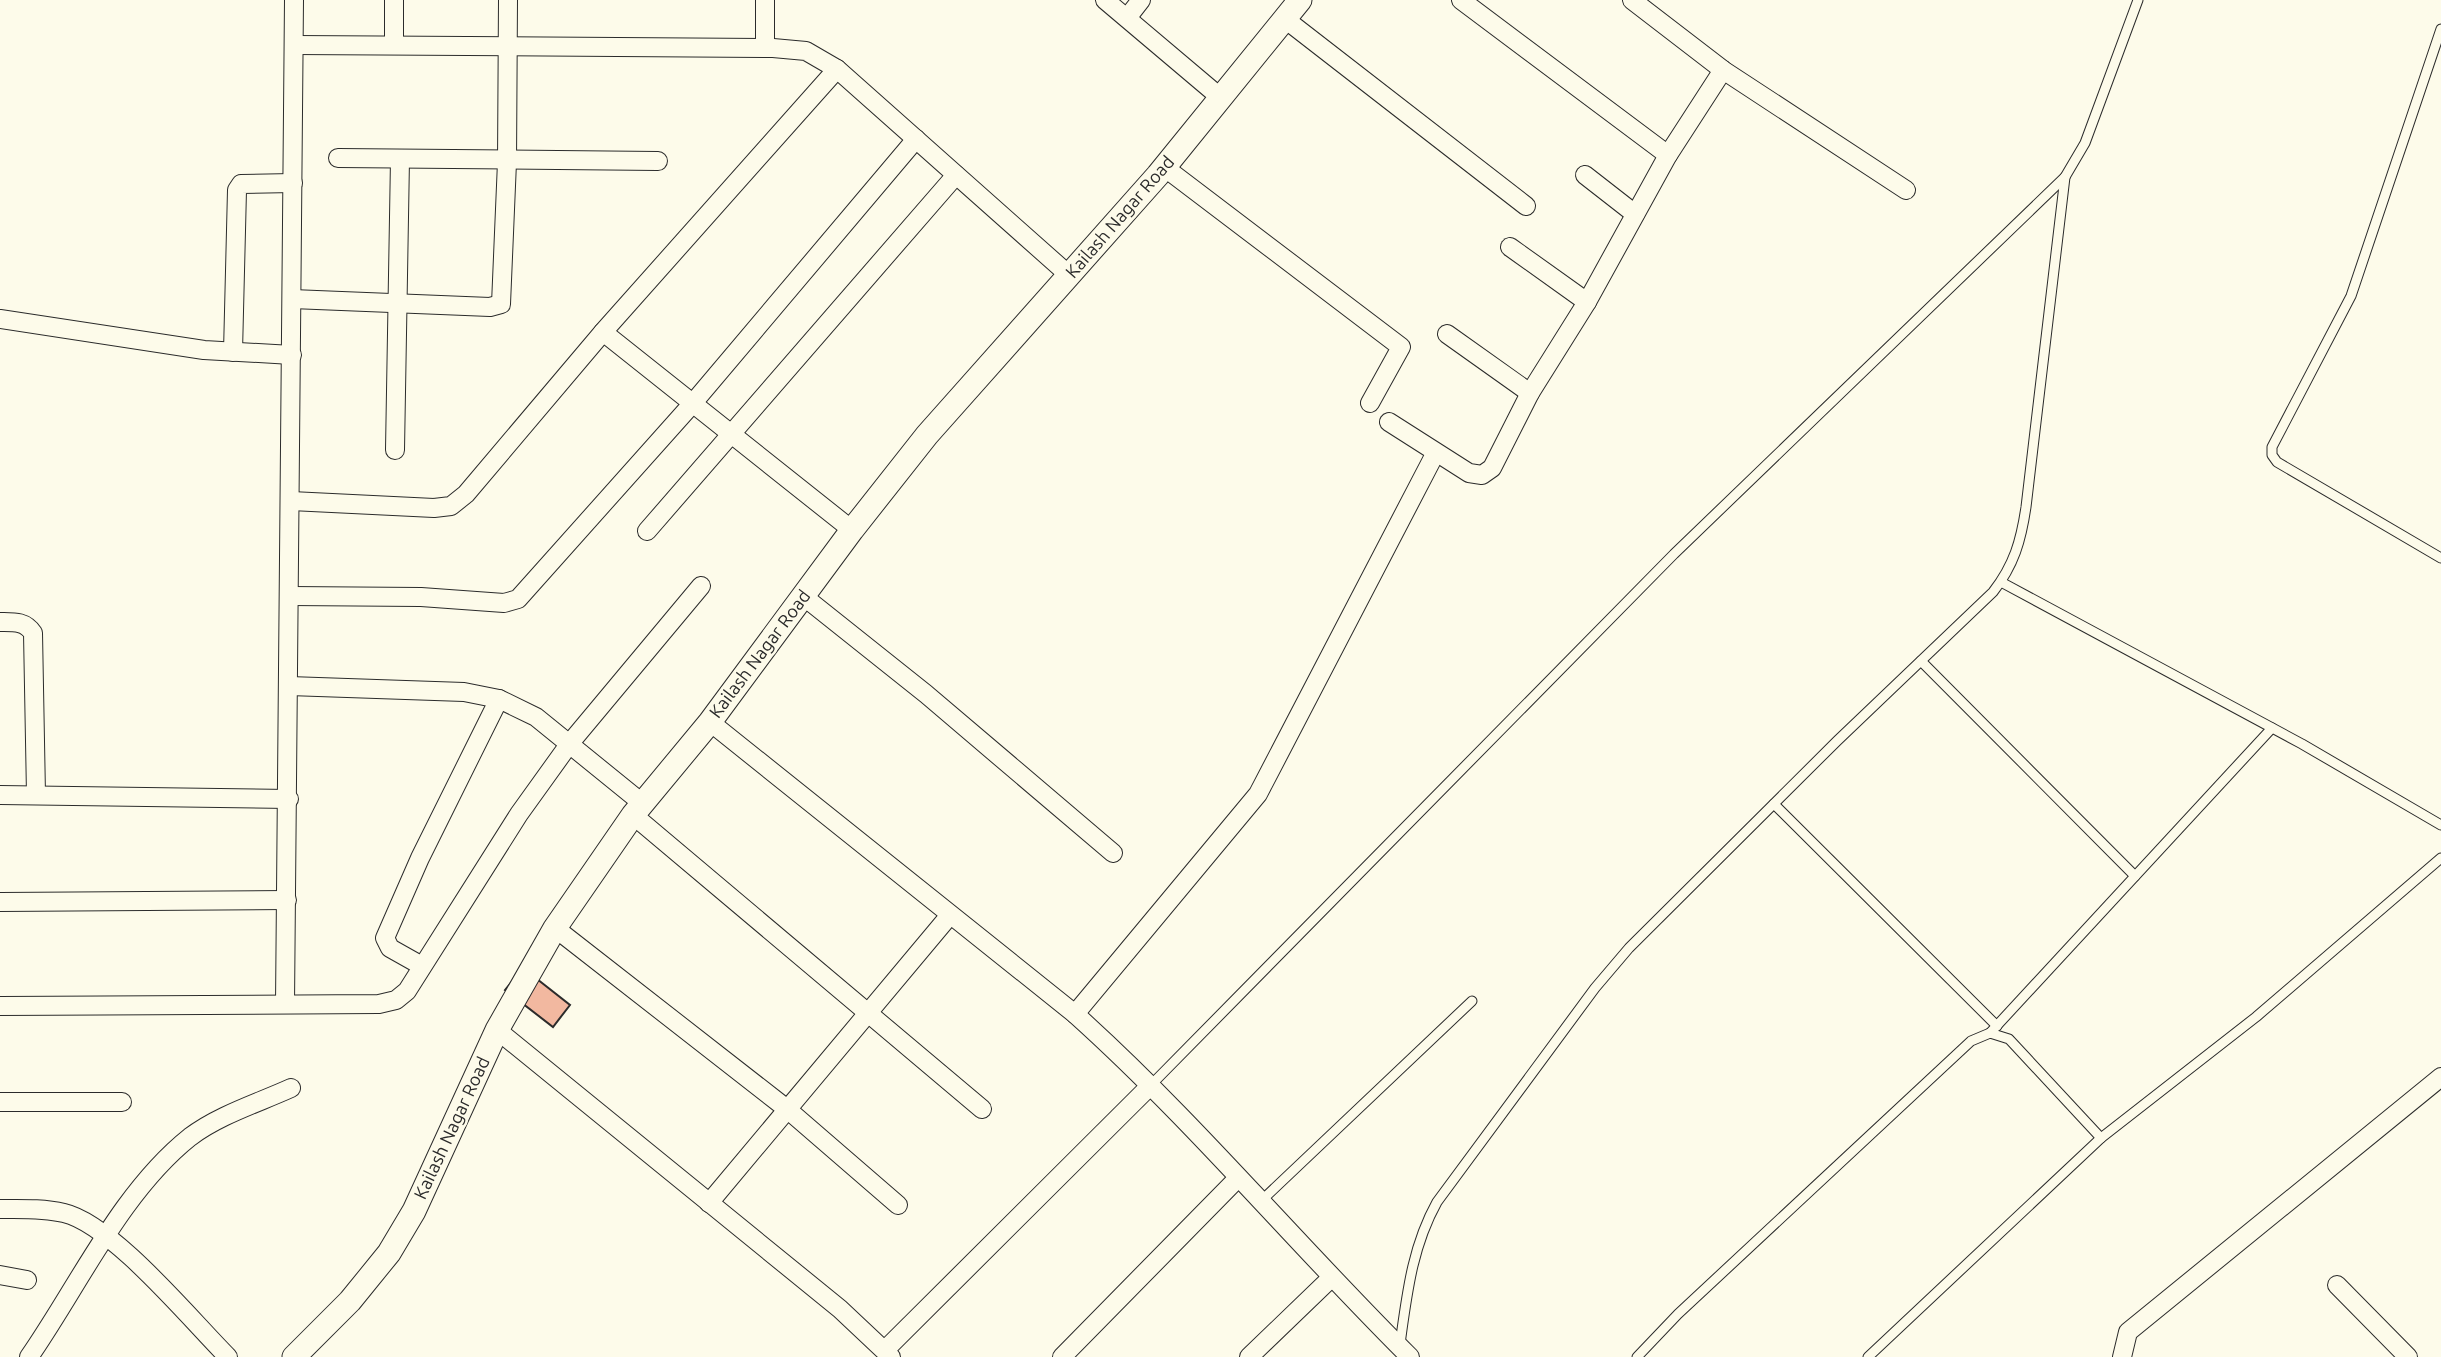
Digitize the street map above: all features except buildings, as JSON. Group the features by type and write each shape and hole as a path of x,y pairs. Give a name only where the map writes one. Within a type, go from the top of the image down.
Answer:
{"street":[{"path":"285,1004 289,799 294,0"},
{"path":"394,0 394,44"},
{"path":"292,299 490,307 501,304 507,162 508,0"},
{"path":"765,0 765,48"},
{"path":"1105,0 1222,99"},
{"path":"1127,18 1141,0"},
{"name":"Kailash Nagar Road","path":"294,1357 350,1301 389,1253 414,1210 497,1030 555,928 638,809 710,722 852,530 927,435 1164,167 1300,0"},
{"path":"1461,0 1668,155"},
{"path":"1632,0 1723,70 1906,190"},
{"path":"1285,19 1527,206"},
{"path":"294,45 765,48 806,51 837,69 1070,276"},
{"path":"291,501 434,508 451,506 466,494 603,332 837,69"},
{"path":"1389,422 1435,454 1469,473 1482,475 1492,468 1530,393 1587,302 1668,155 1723,70"},
{"path":"290,596 421,597 504,603 518,599 693,403 916,139"},
{"path":"338,158 507,162 658,161"},
{"path":"395,450 400,303 400,159"},
{"path":"1164,167 1401,347 1370,403"},
{"path":"647,531 956,175"},
{"path":"1585,175 1635,214"},
{"path":"233,352 237,190 241,184 248,182 293,183"},
{"path":"1510,247 1587,302"},
{"path":"0,319 233,352 292,355"},
{"path":"603,332 852,530"},
{"path":"1447,334 1530,393"},
{"path":"1075,1014 1258,793 1435,454"},
{"path":"0,1006 379,1004 396,1000 407,990 519,814 570,743 701,586"},
{"path":"803,596 926,694 1112,853"},
{"path":"0,622 18,622 28,626 33,633 36,795"},
{"path":"289,686 464,692 499,699 536,717 570,743 638,809 982,1110"},
{"path":"422,966 390,948 385,938 420,858 499,699"},
{"path":"710,722 1075,1014 1238,1178 1330,1279 1405,1352"},
{"path":"0,795 289,799"},
{"path":"0,902 287,900"},
{"path":"709,1203 950,915"},
{"path":"555,928 788,1110 898,1205"},
{"path":"497,1030 840,1309 888,1354 1149,1087"},
{"path":"2122,1357 2128,1332 2441,1077"},
{"path":"29,1357 78,1284 105,1236 142,1185 192,1136 291,1088"},
{"path":"0,1102 122,1102"},
{"path":"1062,1357 1238,1178"},
{"path":"0,1209 66,1213 105,1236 228,1357"},
{"path":"0,1275 27,1280"},
{"path":"1249,1357 1330,1279"},
{"path":"2337,1285 2408,1357"}],"lane":[{"path":"1149,1087 1675,554 2065,177 2085,142 2138,0"},
{"path":"2441,29 2356,283 2272,447 2272,455 2277,462 2441,558"},
{"path":"1405,1352 1411,1263 1424,1226 1437,1202 1612,968 1774,804 2001,582 2010,570 2020,545 2065,177"},
{"path":"2001,582 2273,728 2441,825"},
{"path":"1921,661 2135,876"},
{"path":"1637,1357 1688,1304 1970,1041 1993,1029 2273,728"},
{"path":"1774,804 1993,1029 2009,1039 2101,1138"},
{"path":"1868,1357 2101,1138 2256,1017 2441,858"},
{"path":"1260,1202 1472,1000"}]}
